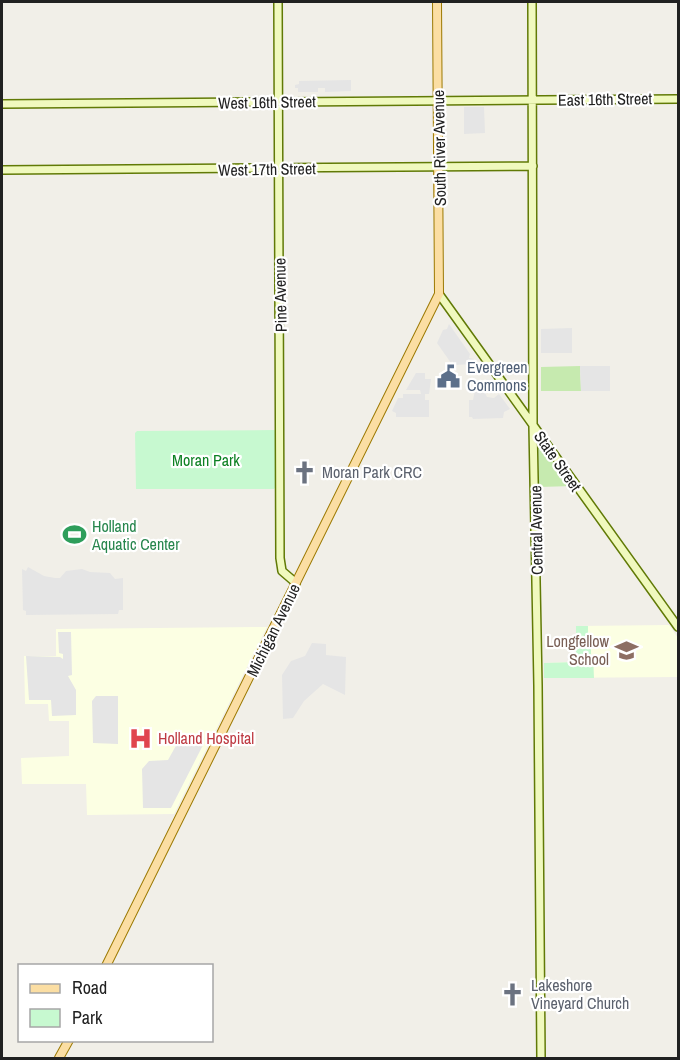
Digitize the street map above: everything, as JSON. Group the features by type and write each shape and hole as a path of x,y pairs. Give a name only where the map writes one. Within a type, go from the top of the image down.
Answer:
{"main road":[{"name":"South River Avenue","path":"437,2 439,294"},
{"name":"Michigan Avenue","path":"107,964 439,294"},
{"path":"59,1059 68,1042"}],"street":[{"name":"Pine Avenue","path":"278,2 280,558 282,571 296,583"},
{"name":"Central Avenue","path":"532,2 541,1059"},
{"name":"East 16th Street","path":"532,100 678,99"},
{"name":"West 16th Street","path":"2,104 532,100"},
{"name":"West 17th Street","path":"2,170 533,166"},
{"name":"State Street","path":"439,294 675,618 678,627"}],"shaded area":[{"path":"351,80 351,91 325,92 325,88 318,88 318,92 298,92 298,88 295,88 299,81"},
{"path":"464,107 484,107 485,133 464,134"},
{"path":"449,324 470,354 469,358 474,359 472,364 455,365 452,361 451,363 437,343 443,330 447,329"},
{"path":"572,328 572,353 541,353 541,329"},
{"path":"580,366 610,366 610,391 581,391"},
{"path":"416,373 425,373 425,379 431,379 429,394 425,394 425,400 429,400 429,417 396,417 396,413 392,411 398,398 403,398 403,394 421,394 420,390 406,390"},
{"path":"488,379 494,387 485,393 487,397 494,398 499,394 510,409 504,412 503,418 473,419 469,417 469,400 473,400 475,390"},
{"path":"28,567 44,576 55,578 60,578 66,571 82,569 90,572 110,573 115,579 123,578 123,610 119,610 118,614 26,615 26,611 23,610 22,569 26,571"},
{"name":"Longfellow School","path":"669,625 678,638 678,677 544,678 544,663 576,662 576,626"},
{"name":"Holland Hospital","path":"267,627 174,814 87,815 86,784 22,784 21,758 69,756 69,721 49,721 48,704 25,704 24,656 56,656 56,629"},
{"path":"58,632 71,632 72,675 68,676 76,690 76,715 52,716 51,700 29,700 26,656 63,659 63,654 59,653"},
{"path":"312,643 326,644 326,655 346,657 345,695 323,684 304,701 293,718 283,719 282,675 291,661 305,656"},
{"path":"96,696 118,696 118,744 93,743 92,701"},
{"path":"183,733 203,745 171,808 143,808 142,769 149,761 168,760"}],"green space":[{"path":"580,366 581,391 541,391 541,367"},
{"name":"Moran Park","path":"274,430 277,432 277,485 274,489 136,489 135,433 137,431"},
{"path":"538,436 573,486 539,487"},
{"path":"576,626 588,626 588,642 591,643 591,655 593,655 594,678 544,678 544,663 576,662"}],"place":[{"name":"Evergreen Commons","path":"449,376"},
{"name":"Moran Park CRC","path":"304,472"},
{"name":"Holland Aquatic Center","path":"74,535"},
{"name":"Longfellow School","path":"627,650"},
{"name":"Holland Hospital","path":"140,738"},
{"name":"Lakeshore Vineyard Church","path":"513,994"}]}
